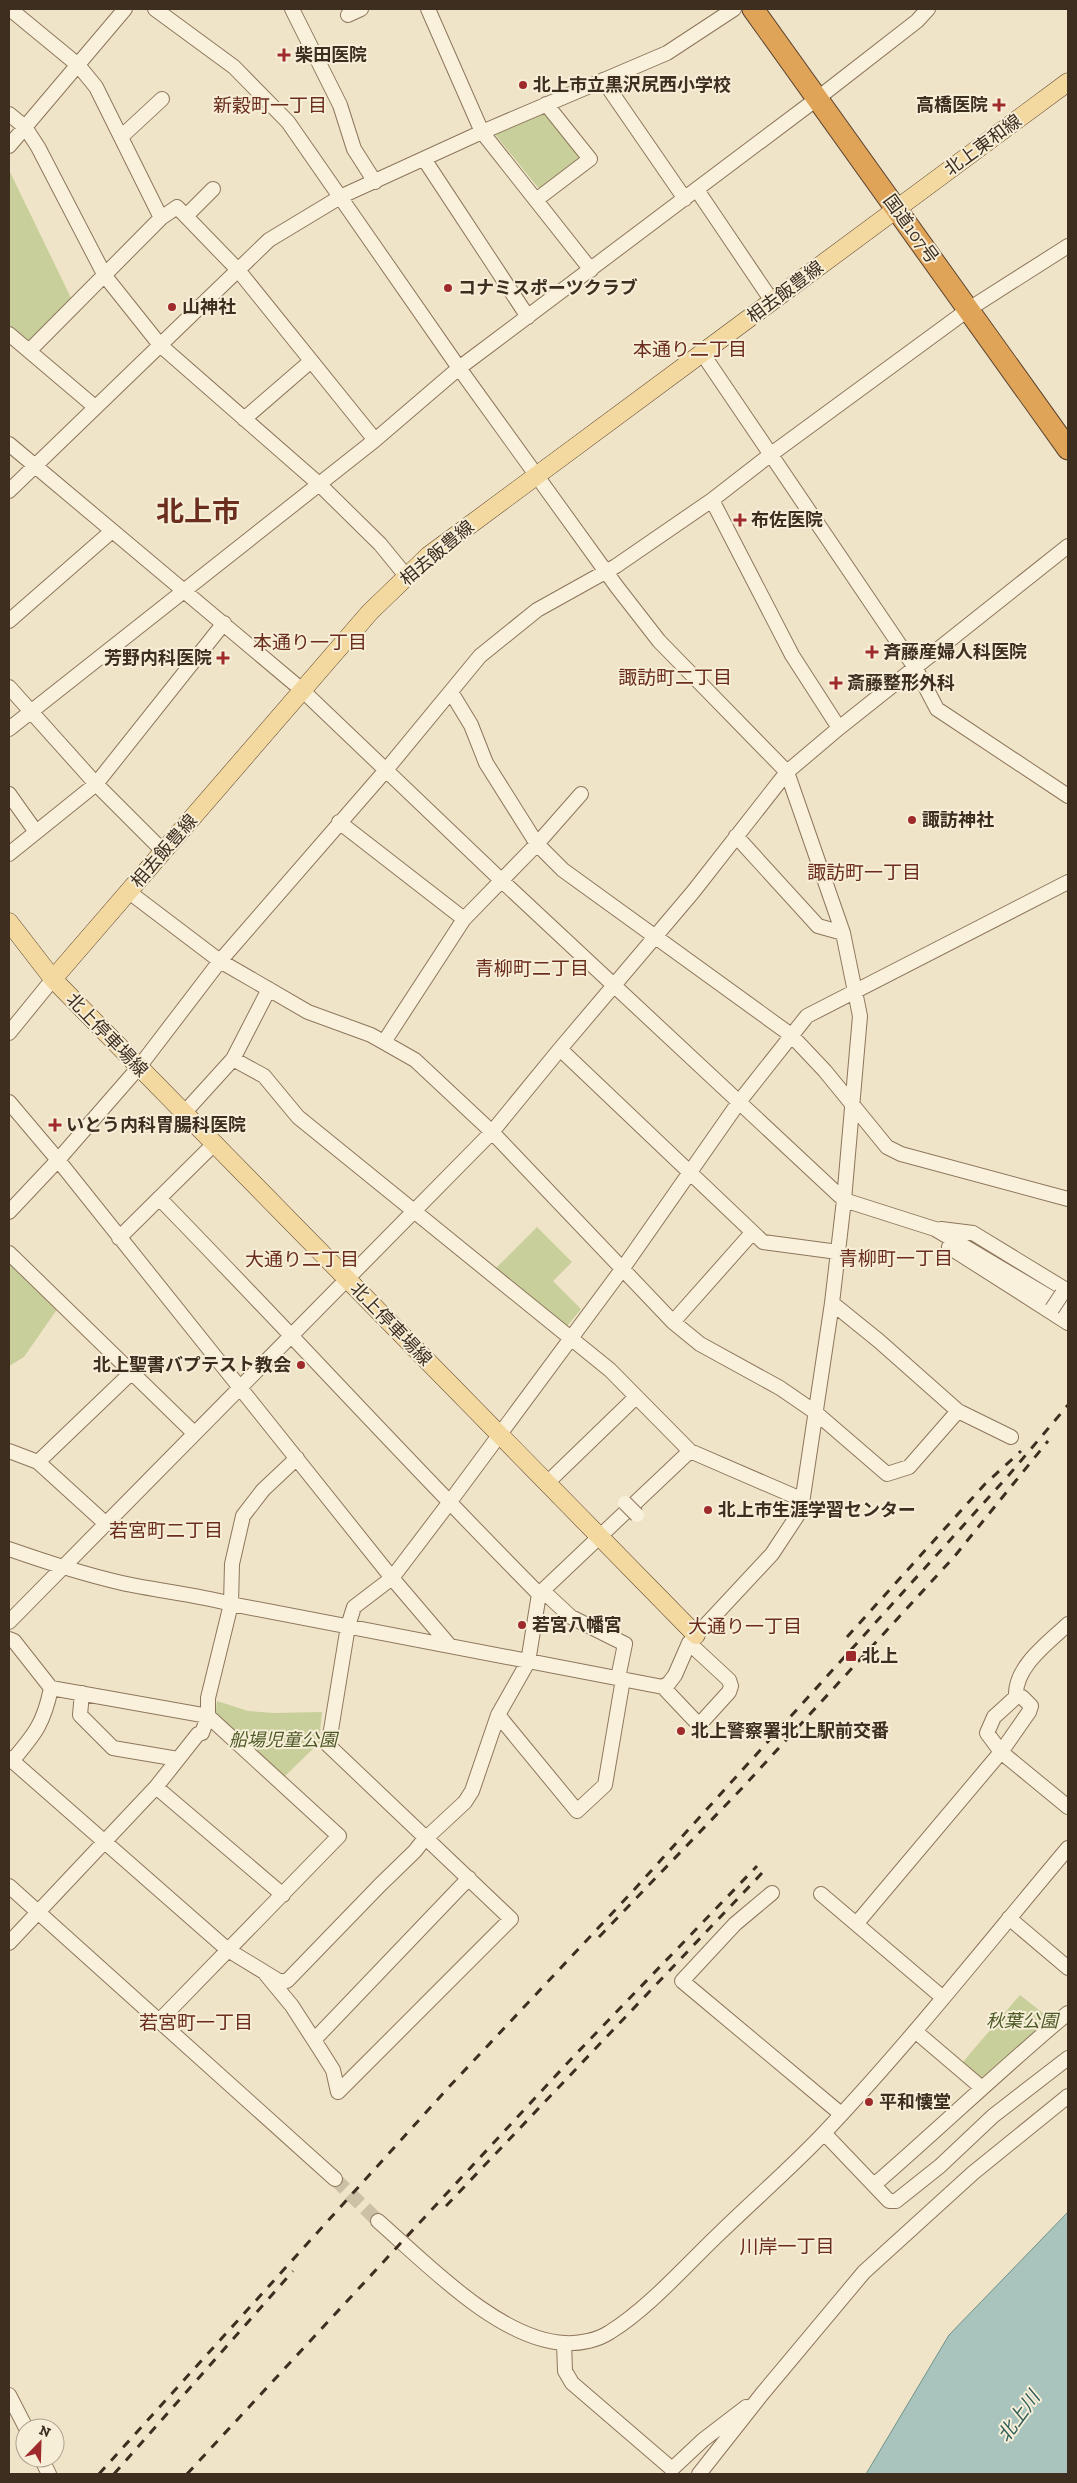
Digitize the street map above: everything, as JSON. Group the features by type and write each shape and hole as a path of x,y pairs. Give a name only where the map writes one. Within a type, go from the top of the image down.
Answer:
{"highway":[{"name":"国道107号","path":"753,9 1068,449"}],"main road":[{"name":"北上東和線","path":"897,209 1068,82"},
{"name":"相去飯豊線","path":"53,979 370,612 428,556 897,209"},
{"name":"北上停車場線","path":"9,922 53,979 600,1536 692,1639"}],"street":[{"path":"10,9 78,65 96,87 161,218"},
{"path":"9,146 125,9"},
{"path":"155,9 234,67 288,122 342,196 535,476 659,641 788,772 843,932 860,1016 838,1252 802,1510 772,1554 692,1639 675,1675 670,1683 663,1687"},
{"path":"292,9 340,105 354,149 375,182"},
{"path":"428,9 482,132 591,270"},
{"path":"9,491 269,240 342,196 482,132 667,53 734,9"},
{"path":"9,730 374,440 459,368 818,98 917,21 928,9"},
{"path":"602,80 685,199"},
{"path":"121,137 162,99"},
{"path":"536,200 590,159 546,104"},
{"path":"9,114 25,127 38,147 105,276 160,345 318,484 380,544 406,577"},
{"path":"424,159 528,317"},
{"path":"186,216 213,189"},
{"path":"697,190 772,301"},
{"path":"29,351 161,218 177,207 238,270 374,440"},
{"path":"9,1212 58,1160 139,1067 220,961 386,770 480,656 537,610 616,566 712,500 770,454 969,309 1068,246"},
{"path":"9,334 95,407"},
{"path":"702,353 916,669 937,709 1068,796"},
{"path":"244,419 311,361"},
{"path":"9,444 302,690 500,880 844,1200 936,1228 973,1233 1065,1291 1051,1311"},
{"path":"712,500 792,655 839,728"},
{"path":"9,621 112,531"},
{"path":"9,1622 60,1568 492,1132 655,938 788,772 839,728 916,669 1068,546"},
{"path":"9,854 96,784 224,623"},
{"path":"9,687 96,784 164,852"},
{"path":"451,692 471,724 486,762 537,844 563,870 791,1035 825,1071 887,1147 901,1154 1068,1199"},
{"path":"9,794 36,832"},
{"path":"384,1042 464,920 500,880 537,844 581,794"},
{"path":"339,822 464,920"},
{"path":"736,836 818,926 843,932"},
{"path":"264,1972 292,2006 333,2070 338,2092 511,1919 327,1744 348,1626 354,1607 392,1578 623,1268 739,1102 807,1016 1068,882"},
{"path":"129,892 220,961 308,1012 371,1035 415,1060 492,1132 673,1322 700,1344 780,1388 815,1412 887,1474 908,1467 958,1411"},
{"path":"9,1032 53,979"},
{"path":"184,1113 234,1059 269,989"},
{"path":"560,1049 763,1242 838,1252"},
{"path":"234,1059 264,1076 298,1117 610,1370 690,1451 794,1496 803,1497"},
{"path":"9,1102 58,1160 392,1578 450,1646"},
{"path":"119,1238 214,1144"},
{"path":"159,1198 291,1334 449,1503 541,1592 571,1617 625,1644 605,1785 577,1811 498,1715"},
{"path":"936,1228 1068,1308"},
{"path":"936,1228 942,1242 1068,1323"},
{"path":"673,1322 752,1233"},
{"path":"9,1253 194,1433"},
{"path":"832,1303 879,1341 958,1411 1011,1437"},
{"path":"38,1462 132,1372"},
{"path":"547,1483 636,1397"},
{"path":"9,1451 38,1462 105,1523"},
{"path":"51,1688 46,1712 36,1732 10,1760 228,1950 279,1981 287,1981 427,1838 465,1802 472,1791 498,1715 528,1662 541,1592 690,1451"},
{"path":"9,1943 156,1787 198,1734 202,1733 208,1716 208,1698 231,1604 232,1564 243,1516 263,1490 297,1458"},
{"path":"625,1503 637,1515"},
{"path":"9,1549 60,1568 124,1584 197,1595 231,1604 663,1687 699,1725 729,1692 731,1686 729,1680 692,1639"},
{"path":"1068,1624 1036,1655 1018,1678 1016,1697 1006,1704 989,1725 987,1733 1001,1752 1068,1807"},
{"path":"9,1640 14,1641 51,1688 208,1716 339,1836 160,2020"},
{"path":"82,1693 80,1715 113,1748 178,1759"},
{"path":"857,1923 1001,1752 1029,1712 1031,1706 1028,1701 1016,1697"},
{"path":"156,1787 283,1895"},
{"path":"378,2221 472,2302 512,2327 538,2338 564,2343 587,2342 608,2334 627,2320 824,2133 914,2031 1068,1848"},
{"path":"314,2040 469,1878"},
{"path":"9,1886 335,2179"},
{"path":"772,1893 735,1924 682,1981 841,2114"},
{"path":"821,1894 942,1997"},
{"path":"1009,1918 1068,1968"},
{"path":"874,2185 939,2129 1007,2063 1068,2013"},
{"path":"914,2031 982,2088"},
{"path":"824,2133 889,2201 896,2201 940,2166 993,2116 1068,2058"},
{"path":"699,2474 762,2394 864,2272 973,2173 1068,2096"},
{"path":"564,2343 565,2371 572,2383 672,2469 703,2440 762,2394"},
{"path":"9,2395 21,2418"}],"green space":[{"path":"546,110 582,158 540,190 493,132"},
{"path":"9,170 72,300 28,342 9,325"},
{"path":"537,1227 572,1262 553,1281 581,1309 564,1330 494,1270"},
{"path":"9,1260 58,1308 24,1357 9,1366"},
{"name":"船場児童公園","path":"217,1701 248,1711 274,1713 322,1712 319,1743 284,1777 215,1717"},
{"name":"秋葉公園","path":"1020,1995 1053,2021 982,2080 962,2063"}],"water":[{"name":"北上川","path":"1068,2212 1068,2474 866,2474 949,2335"}],"tunnel":[{"path":"335,2179 378,2221"}],"railway":[{"path":"99,2474 448,2088 632,1892 1008,1476 1068,1405"},
{"path":"599,1937 744,1786 954,1557 1048,1441"},
{"path":"847,1637 985,1484 1021,1451"},
{"path":"187,2474 573,2057 757,1866"},
{"path":"446,2206 763,1872"},
{"path":"114,2474 293,2271"}],"place":[{"name":"柴田医院","path":"284,55"},
{"name":"北上市立黒沢尻西小学校","path":"523,85"},
{"name":"高橋医院","path":"999,105"},
{"name":"コナミスポーツクラブ","path":"448,288"},
{"name":"山神社","path":"172,307"},
{"name":"布佐医院","path":"740,520"},
{"name":"斉藤産婦人科医院","path":"872,652"},
{"name":"芳野内科医院","path":"223,658"},
{"name":"斎藤整形外科","path":"836,683"},
{"name":"諏訪神社","path":"912,820"},
{"name":"いとう内科胃腸科医院","path":"55,1125"},
{"name":"北上聖書バプテスト教会","path":"301,1365"},
{"name":"北上市生涯学習センター","path":"708,1510"},
{"name":"若宮八幡宮","path":"522,1625"},
{"name":"北上","path":"851,1656"},
{"name":"北上警察署北上駅前交番","path":"681,1731"},
{"name":"平和懐堂","path":"869,2102"}],"district":[{"name":"新穀町一丁目","path":"270,105"},
{"name":"本通り二丁目","path":"690,349"},
{"name":"北上市","path":"198,511"},
{"name":"本通り一丁目","path":"310,642"},
{"name":"諏訪町二丁目","path":"675,677"},
{"name":"諏訪町一丁目","path":"864,872"},
{"name":"青柳町二丁目","path":"532,968"},
{"name":"青柳町一丁目","path":"896,1258"},
{"name":"大通り二丁目","path":"302,1259"},
{"name":"若宮町二丁目","path":"166,1530"},
{"name":"大通り一丁目","path":"745,1626"},
{"name":"若宮町一丁目","path":"196,2022"},
{"name":"川岸一丁目","path":"787,2246"}]}
